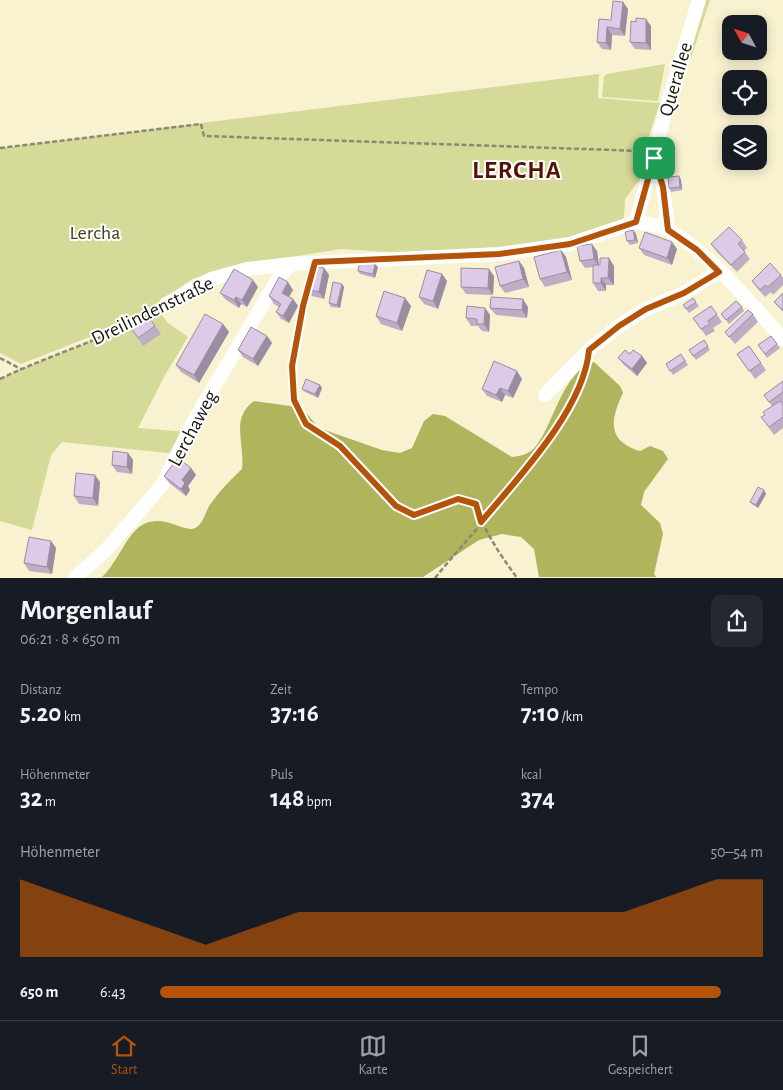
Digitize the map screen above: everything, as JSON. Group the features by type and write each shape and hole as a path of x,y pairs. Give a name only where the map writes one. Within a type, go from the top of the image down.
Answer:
{"street":[{"name":"Querallee","path":"636,222 668,102 699,0"},
{"path":"655,154 663,187 668,230"},
{"path":"636,222 668,230 697,250 783,339"},
{"name":"Dreilindenstraße","path":"166,304 211,278 247,270 315,262 499,254 570,244 636,222"},
{"name":"Lerchaweg","path":"75,578 107,549 162,485 193,422 278,279 291,264"},
{"path":"545,395 589,350 619,326 646,309 684,293 719,272"}],"path":[{"path":"0,148 201,124 204,136 655,154"},
{"path":"315,262 303,306 292,366 294,400 306,424 340,446 396,506 414,515 458,499 476,504 481,522 495,548 517,578"},
{"name":"Dreilindenstraße","path":"0,380 21,369 111,333 166,304"},
{"path":"435,578 523,473 560,423 582,378 588,362 589,350"},
{"path":"0,358 21,369"}],"green space":[{"path":"699,0 710,0 691,58 681,57"},
{"path":"665,64 658,101 602,97 604,76 607,74"},
{"name":"Lercha","path":"599,74 598,98 660,103 643,153 641,178 625,199 624,218 612,226 571,238 538,244 431,255 341,249 228,267 192,279 149,309 115,327 21,364 0,353 0,148"},
{"path":"157,309 168,323 188,337 165,375 138,428 188,432 177,454 62,442 51,455 32,530 0,521 0,379 100,338"},
{"path":"594,362 620,386 623,393 614,421 614,428 622,442 640,451 650,446 663,451 668,459 644,492 641,505 660,523 663,534 654,574 656,577 539,577 534,549 521,537 502,534 479,540 423,577 102,577 132,534 144,524 161,521 194,529 200,524 209,506 242,469 240,423 242,415 254,401 290,406 307,414 319,428 382,450 400,453 412,448 424,421 433,414 445,416 512,457 525,454 536,446 567,386 583,367"}],"building":[{"path":"613,1 623,2 620,29 607,27 606,43 597,42 599,19 611,20"},
{"path":"636,18 646,19 646,43 630,42 631,21 636,22"},
{"path":"679,176 680,187 669,188 668,177"},
{"path":"729,227 742,240 738,244 745,252 731,265 711,244"},
{"path":"633,230 635,240 627,241 625,232"},
{"path":"645,232 672,242 667,258 639,248"},
{"path":"592,244 594,259 580,261 577,246"},
{"path":"561,250 567,272 540,279 534,257"},
{"path":"600,258 609,258 608,278 601,278 601,283 593,283 593,265 600,265"},
{"path":"360,260 375,264 373,274 358,271"},
{"path":"519,261 523,279 500,286 495,267"},
{"path":"770,263 781,275 768,287 765,285 760,290 752,281"},
{"path":"313,266 324,268 319,292 307,289"},
{"path":"461,268 489,269 488,288 461,287"},
{"path":"234,269 253,280 242,300 236,297 234,300 220,293"},
{"path":"427,270 442,274 433,301 419,297"},
{"path":"279,277 288,282 282,293 293,299 283,316 276,312 281,304 269,296"},
{"path":"333,282 342,284 337,305 329,303"},
{"path":"384,291 405,298 397,323 376,316"},
{"path":"783,293 783,310 774,302"},
{"path":"491,297 523,299 522,310 490,308"},
{"path":"693,298 696,302 686,309 683,305"},
{"path":"736,301 742,307 726,320 721,314"},
{"path":"467,306 485,308 484,324 477,324 477,319 466,318"},
{"path":"711,306 717,314 708,321 710,324 701,329 693,318"},
{"path":"748,310 753,314 729,337 725,332"},
{"path":"205,314 223,324 194,375 176,365"},
{"path":"148,316 155,326 138,338 131,328"},
{"path":"251,327 267,336 253,359 238,350"},
{"path":"771,336 777,344 765,354 758,345"},
{"path":"704,340 708,346 693,356 689,350"},
{"path":"749,346 761,363 749,371 737,354"},
{"path":"625,350 630,354 633,350 642,356 632,369 618,358"},
{"path":"681,354 685,361 670,371 666,364"},
{"path":"494,361 517,371 508,391 500,388 496,395 482,389"},
{"path":"306,379 320,385 315,394 302,389"},
{"path":"783,381 783,392 769,402 764,395"},
{"path":"780,401 783,405 783,417 769,427 761,417 765,415 763,412"},
{"path":"113,451 128,453 127,467 112,465"},
{"path":"178,458 191,468 182,480 185,483 181,489 164,476"},
{"path":"76,473 95,475 93,498 74,496"},
{"path":"758,487 764,490 756,505 750,502"},
{"path":"29,537 51,541 47,567 24,563"}],"district":[{"name":"LERCHA","path":"517,169"}],"route":[{"path":"654,158 663,187 668,230 697,250 719,272 684,293 646,309 619,326 589,350 588,362 579,386 560,423 523,473 481,522 476,504 458,499 414,515 396,506 340,446 306,424 294,400 292,366 303,306 315,262 499,254 570,244 636,222 654,158"}]}
